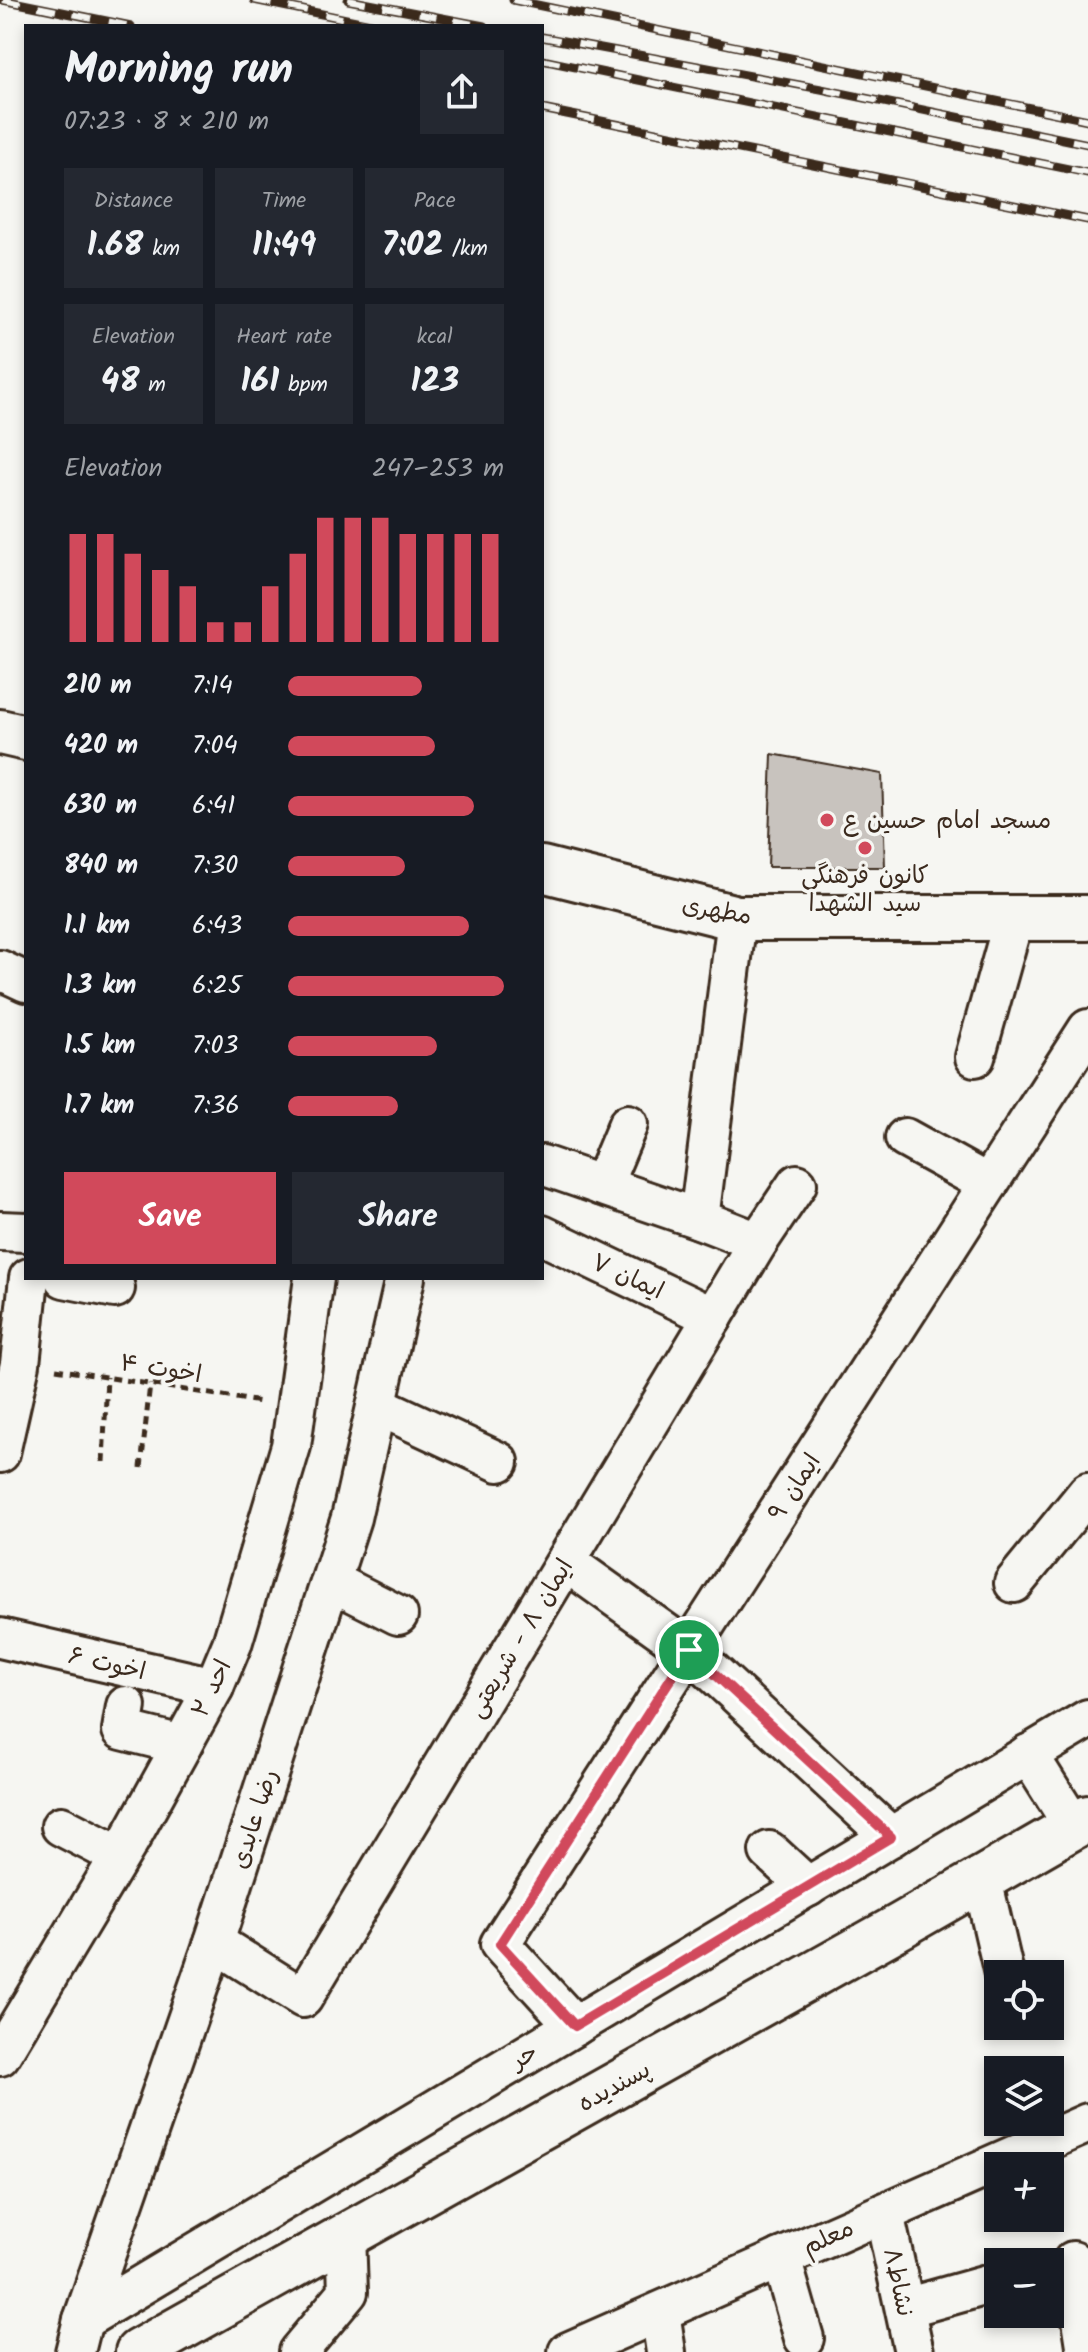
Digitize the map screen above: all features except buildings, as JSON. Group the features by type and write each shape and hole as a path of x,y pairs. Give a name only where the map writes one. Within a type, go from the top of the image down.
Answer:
{"street":[{"path":"0,732 24,738"},
{"name":"مطهری","path":"544,870 737,918 1088,918"},
{"path":"699,1219 737,918"},
{"path":"975,1057 1014,918"},
{"path":"0,970 24,981"},
{"name":"ایمان ۹","path":"575,2026 500,1944 1088,1029"},
{"path":"602,1186 628,1124"},
{"path":"905,1138 988,1184"},
{"path":"544,1166 758,1242"},
{"name":"ایمان ۸ - شریعتی","path":"214,1942 303,1998 758,1242 797,1184"},
{"path":"0,1231 24,1232"},
{"name":"ایمان ۷","path":"544,1236 713,1317"},
{"path":"0,1453 20,1364 29,1280"},
{"path":"74,1280 115,1288"},
{"name":"احد ۲","path":"0,2056 182,1745 214,1687 232,1644 291,1446 314,1280"},
{"name":"رضا عابدی","path":"79,2336 214,1942 351,1518 405,1280"},
{"path":"377,1405 499,1462"},
{"path":"1014,1583 1088,1492"},
{"path":"566,1562 689,1650 891,1837"},
{"path":"331,1581 398,1615"},
{"name":"اخوت ۶","path":"0,1638 214,1687"},
{"path":"126,1706 122,1730 182,1745"},
{"name":"حر","path":"79,2336 575,2026 1088,1719"},
{"path":"1028,1754 1081,1822"},
{"name":"پسندیده","path":"138,2352 1081,1822"},
{"path":"61,1826 119,1856"},
{"path":"769,1851 808,1887"},
{"path":"982,1879 1001,1960"},
{"name":"معلم","path":"568,2352 1088,2123"},
{"name":"نشاط۸","path":"884,2213 914,2352"},
{"path":"298,2352 348,2292 346,2234"},
{"path":"781,2258 804,2338"},
{"path":"1070,2262 1087,2352"},
{"path":"905,2308 984,2286"},
{"path":"660,2312 666,2352"}],"path":[{"name":"اخوت ۴","path":"20,1364 296,1407"},
{"path":"103,1462 107,1377"},
{"path":"141,1468 150,1384"}],"railway":[{"path":"3,0 121,24"},
{"path":"254,0 370,24"},
{"path":"348,0 474,24"},
{"path":"513,0 1088,120"},
{"path":"544,37 821,89 1088,144"},
{"path":"544,60 1088,173"},
{"path":"544,109 1088,220"}],"place":[{"name":"مسجد امام حسین ع","path":"827,820"},
{"name":"کانون فرهنگی سید الشهدا","path":"865,848"}],"route":[{"path":"689,1650 891,1837 575,2026 500,1944 689,1650"}]}
